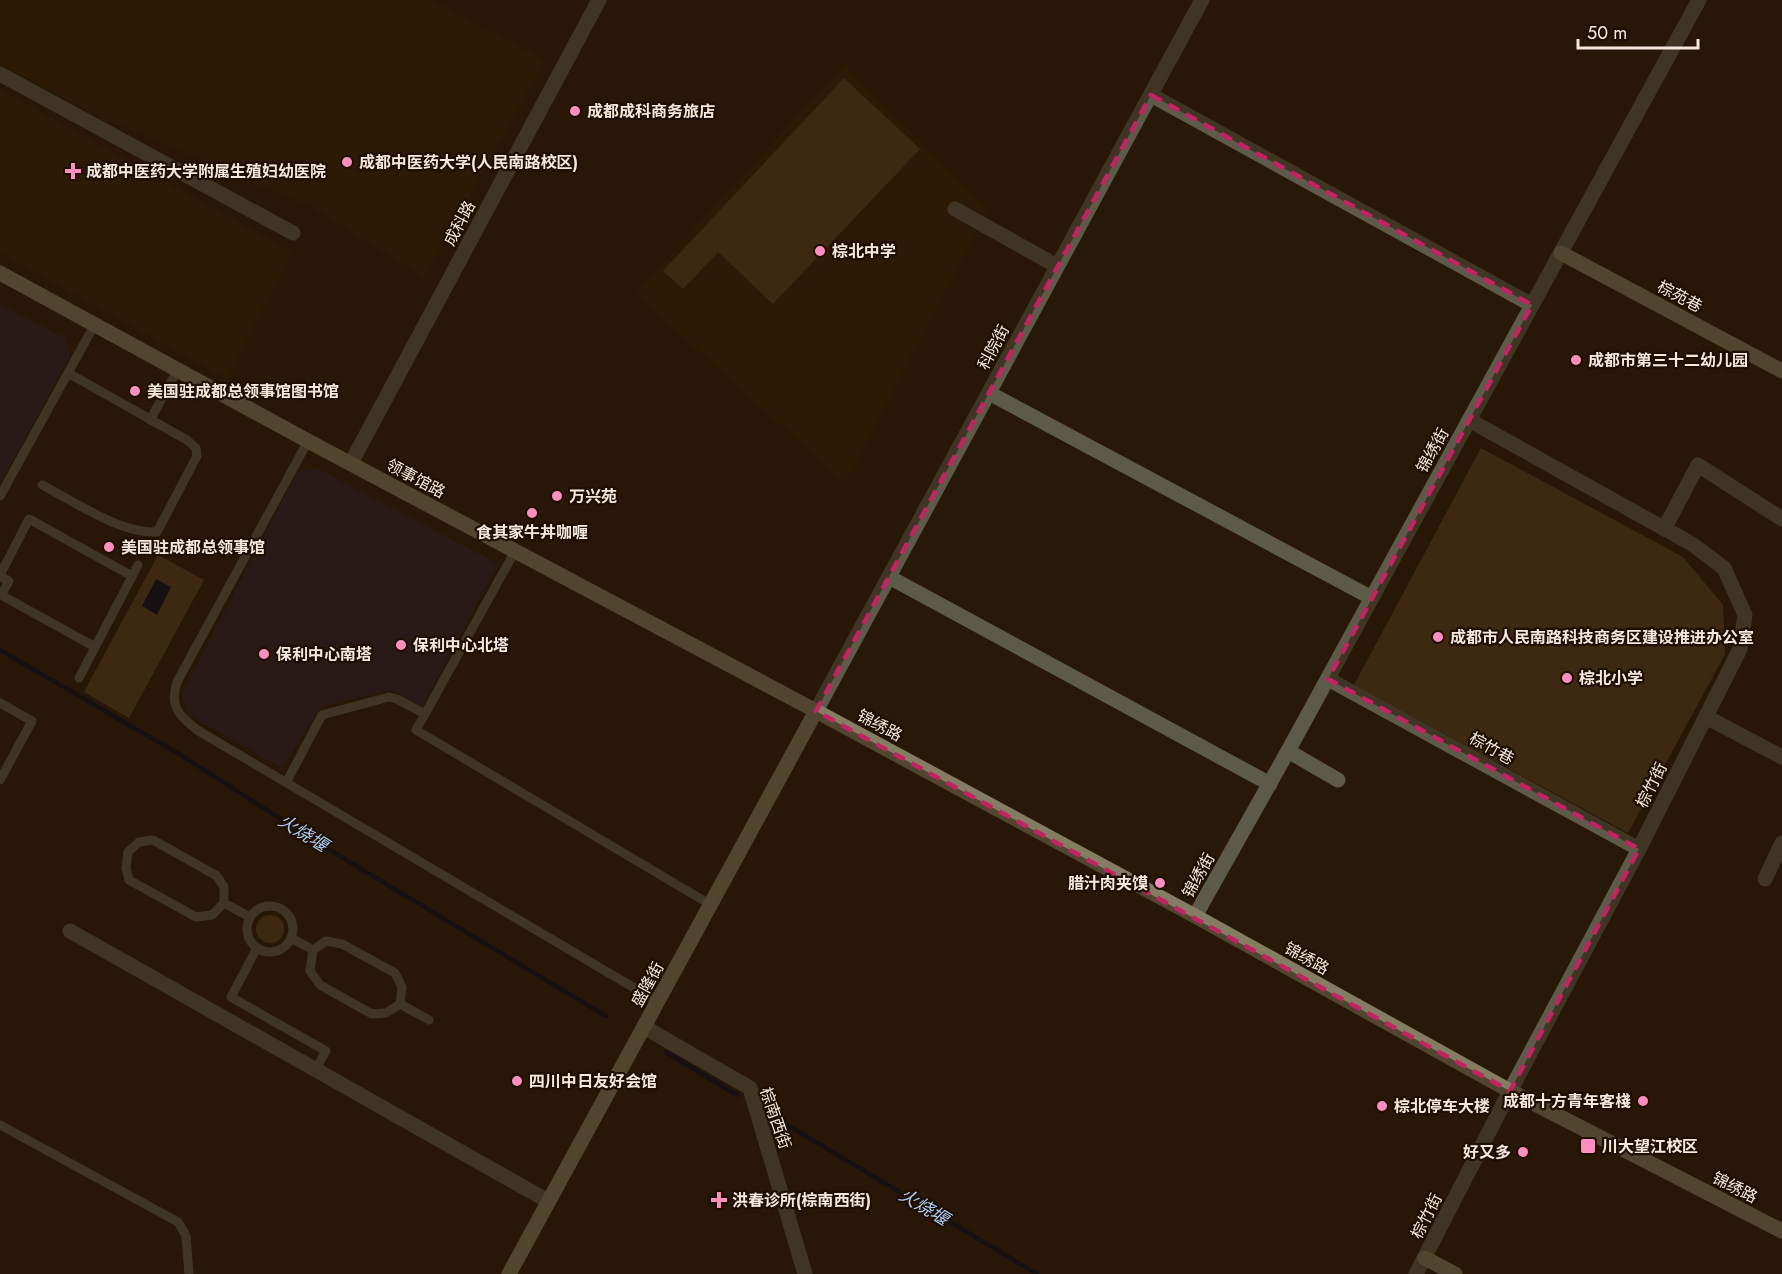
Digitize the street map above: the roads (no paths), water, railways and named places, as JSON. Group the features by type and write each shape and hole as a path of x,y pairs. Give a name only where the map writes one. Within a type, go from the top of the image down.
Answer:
{"main road":[{"name":"棕苑巷","path":"1561,253 1782,370"},
{"name":"领事馆路","path":"0,273 308,441 816,711"},
{"name":"盛隆街","path":"509,1274 816,711"},
{"name":"锦绣路","path":"816,711 1510,1090 1782,1231"},
{"path":"1425,1258 1455,1274"}],"street":[{"name":"成科路","path":"351,464 599,0"},
{"name":"科院街","path":"816,711 1203,0"},
{"name":"锦绣街","path":"1195,916 1328,679 1699,0"},
{"path":"0,74 293,233"},
{"path":"1151,95 1533,305"},
{"path":"955,209 1057,266"},
{"path":"988,393 1372,598"},
{"name":"棕竹街","path":"1416,1274 1510,1090 1639,849 1740,649 1745,615 1724,568 1692,544 1469,420"},
{"path":"1664,529 1698,465 1782,519"},
{"path":"890,577 1270,784"},
{"name":"棕竹巷","path":"1328,679 1639,849"},
{"path":"1706,717 1782,757"},
{"path":"1288,751 1338,780"},
{"path":"1765,879 1782,843"},
{"path":"70,931 549,1202"},
{"name":"棕南西街","path":"644,1027 750,1088 805,1274"}],"lane":[{"path":"0,496 95,324"},
{"path":"150,420 178,369"},
{"path":"42,485 117,524 143,533 157,532 197,456 196,448 187,440 68,373"},
{"path":"308,441 177,682 173,694 176,709 197,730 287,781 658,1002"},
{"path":"95,647 1,595 9,581 0,576 29,519 132,576"},
{"path":"515,551 416,730 711,905"},
{"path":"79,678 138,565"},
{"path":"287,781 322,715 389,697 424,714"},
{"path":"0,703 32,721 0,780"},
{"path":"153,840 218,876 224,887 224,903 212,915 195,916 129,880 126,868 128,852 139,842 153,840"},
{"path":"224,903 250,917"},
{"path":"265,906 281,908 291,919 293,926 291,938 286,947 272,952 257,948 248,936 246,928 250,917 258,909 265,906"},
{"path":"291,938 313,950"},
{"path":"326,941 342,944 394,973 402,987 400,1004 386,1013 372,1014 320,985 310,971 313,950 326,941"},
{"path":"257,948 231,997 326,1051 315,1070"},
{"path":"400,1004 429,1020"},
{"path":"0,1125 178,1222 186,1236 189,1274"}],"water":[{"path":"156,579 171,587 157,615 142,606"}],"waterway":[{"name":"火烧堰","path":"0,650 184,757 315,841 606,1016"},
{"name":"火烧堰","path":"666,1052 737,1095"},
{"name":"火烧堰","path":"781,1121 1037,1274"}],"place":[{"name":"成都成科商务旅店","path":"575,111"},
{"name":"成都中医药大学(人民南路校区)","path":"347,162"},
{"name":"成都中医药大学附属生殖妇幼医院","path":"73,171"},
{"name":"棕北中学","path":"820,251"},
{"name":"成都市第三十二幼儿园","path":"1576,360"},
{"name":"美国驻成都总领事馆图书馆","path":"135,391"},
{"name":"万兴苑","path":"557,496"},
{"name":"食其家牛丼咖喱","path":"532,513"},
{"name":"美国驻成都总领事馆","path":"109,547"},
{"name":"成都市人民南路科技商务区建设推进办公室","path":"1438,637"},
{"name":"保利中心北塔","path":"401,645"},
{"name":"保利中心南塔","path":"264,654"},
{"name":"棕北小学","path":"1567,678"},
{"name":"腊汁肉夹馍","path":"1160,883"},
{"name":"四川中日友好会馆","path":"517,1081"},
{"name":"成都十方青年客棧","path":"1643,1101"},
{"name":"棕北停车大楼","path":"1382,1106"},
{"name":"川大望江校区","path":"1588,1146"},
{"name":"好又多","path":"1523,1152"},
{"name":"洪春诊所(棕南西街)","path":"719,1200"}]}
